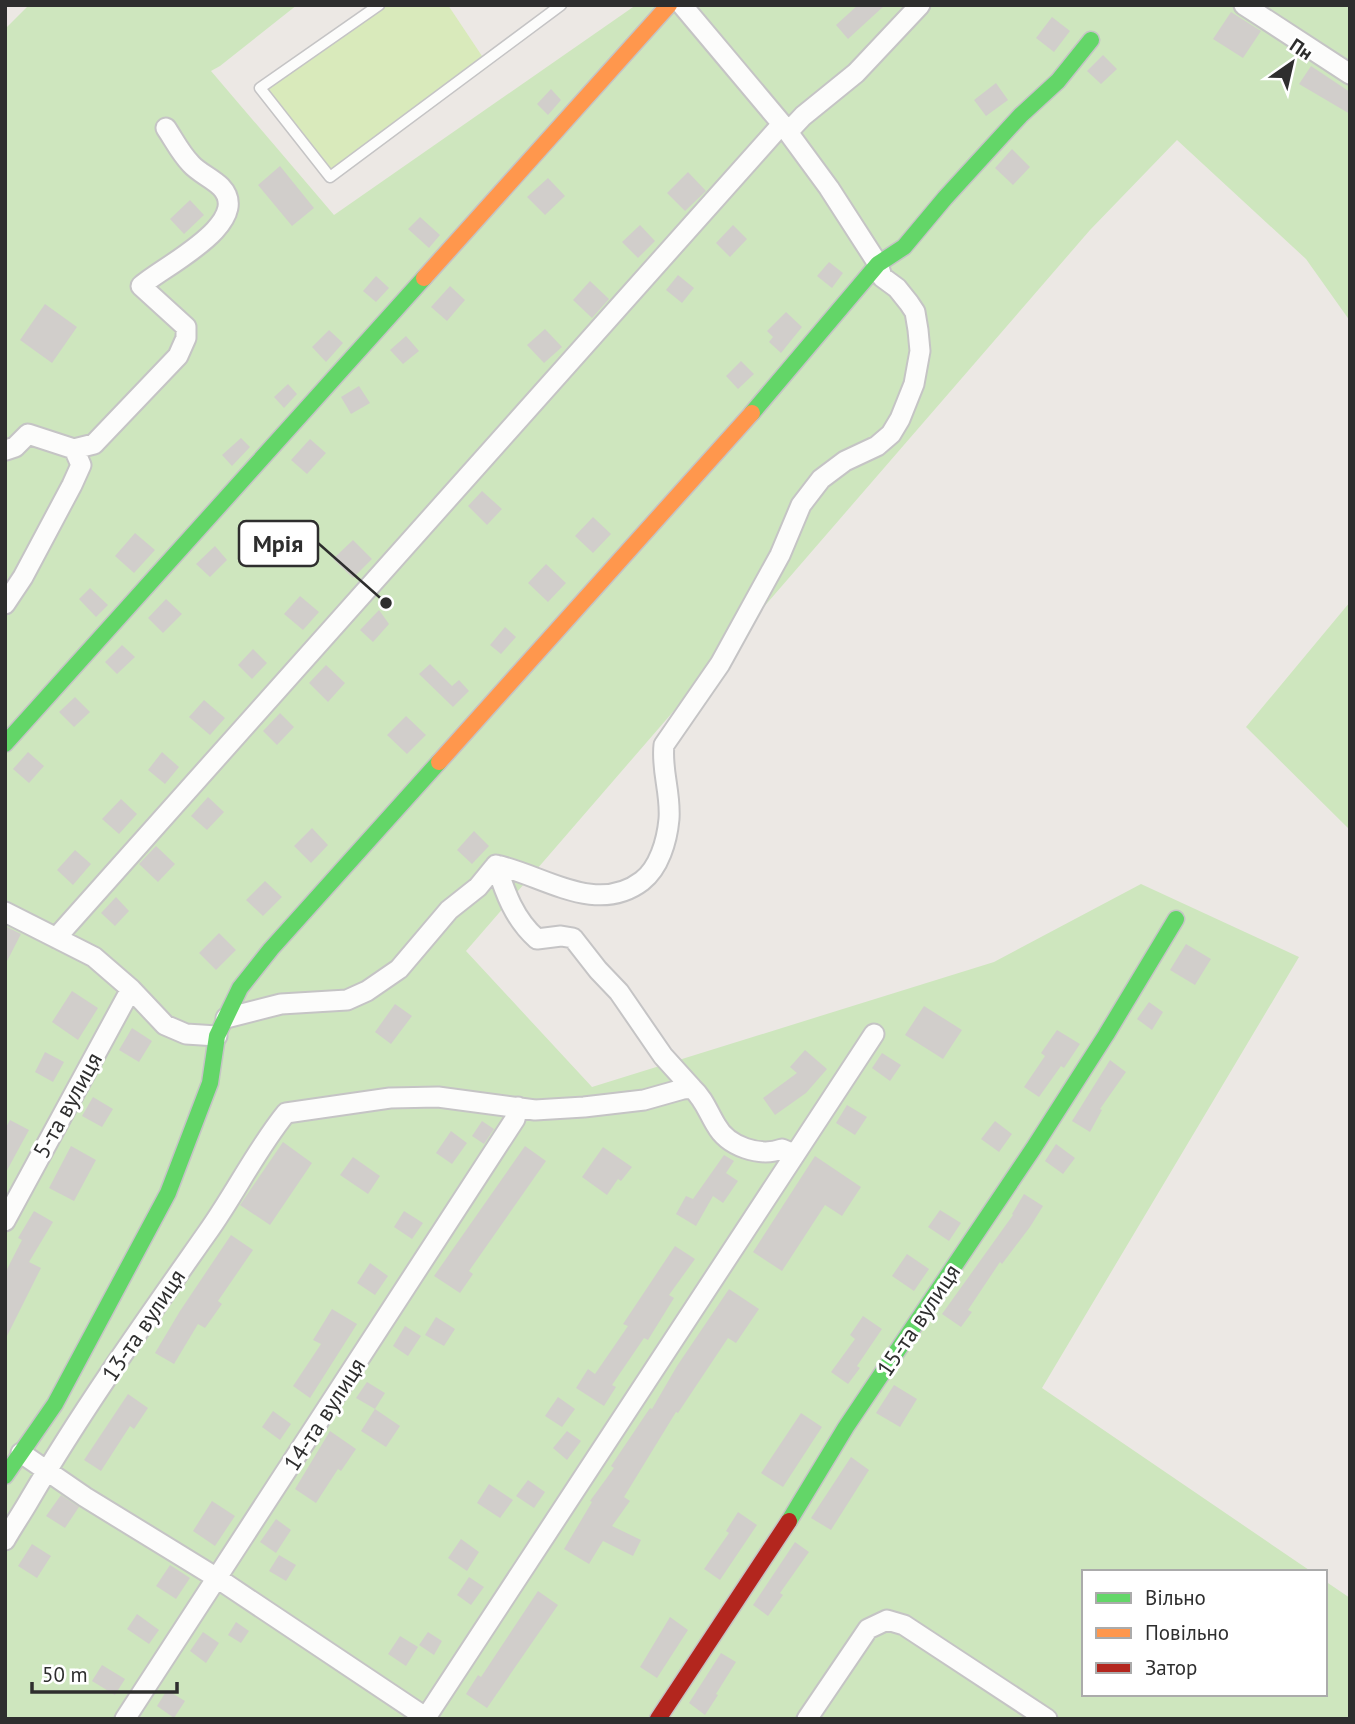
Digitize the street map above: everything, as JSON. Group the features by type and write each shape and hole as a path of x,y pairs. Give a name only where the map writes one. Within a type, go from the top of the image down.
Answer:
{"street":[{"path":"5,744 669,5"},
{"path":"496,865 520,870 547,884 595,896 617,895 634,887 651,874 666,839 669,818 670,795 662,761 664,745 720,664 780,555 802,505 831,471 877,446 891,434 914,384 920,351 915,312 897,288 882,276 878,264 785,128 682,5"},
{"path":"56,938 785,128 856,73 920,5"},
{"path":"1244,5 1350,74"},
{"path":"5,1476 55,1404 168,1193 210,1083 217,1036 240,988 271,949 724,445 878,264 904,247 944,198 1021,115 1058,81 1091,40"},
{"path":"5,467 5,449 15,447 28,434 74,449 94,444 178,356 186,338 186,327 141,286 152,275 173,264 213,234 224,221 227,204 223,190 192,166 166,128"},
{"path":"5,604 23,577 81,465 74,449"},
{"path":"226,1018 281,1004 347,1000 367,991 399,969 449,910 478,887 496,865"},
{"path":"496,865 508,901 528,930 537,939 562,936 573,938 619,992 663,1056 701,1097 717,1128 753,1152 771,1153 782,1149 794,1154"},
{"path":"5,912 94,957 131,989 165,1025 186,1034 217,1036"},
{"name":"15-та вулиця","path":"658,1719 812,1486 846,1427 1033,1149 1176,919"},
{"name":"5-та вулиця","path":"5,1222 131,989"},
{"path":"21,1453 216,1578 426,1718 874,1034"},
{"path":"518,1107 535,1110 618,1104 692,1088"},
{"name":"13-та вулиця","path":"5,1540 114,1364 207,1233 286,1113 390,1098 438,1097 518,1107"},
{"name":"14-та вулиця","path":"125,1719 508,1131 518,1107"},
{"path":"807,1719 868,1629 887,1620 904,1625 1047,1719"}],"lane":[{"path":"379,5 260,88 330,177 561,5"}],"green space":[{"path":"29,5 297,5 211,71 334,215 636,5 1350,5 1350,321 1306,259 1177,140 1090,230 466,951 592,1087 994,962 1141,884 1299,957 1042,1388 1309,1570 1082,1570 1082,1696 1327,1696 1327,1582 1350,1598 1350,1719 5,1719 5,29"},
{"path":"379,5 448,5 486,62 330,177 260,88"},
{"path":"1350,602 1350,830 1246,727"}],"building":[{"path":"858,5 885,5 848,39 836,25"},
{"path":"1231,12 1261,31 1243,58 1213,39"},
{"path":"1052,17 1070,31 1054,52 1036,38"},
{"path":"1103,55 1117,69 1101,84 1087,71"},
{"path":"1311,66 1350,92 1350,114 1299,84"},
{"path":"996,83 1008,100 986,116 974,100"},
{"path":"551,89 561,100 548,115 537,104"},
{"path":"1012,149 1030,167 1013,185 995,168"},
{"path":"280,166 314,208 292,226 258,185"},
{"path":"688,172 706,191 685,211 667,193"},
{"path":"548,178 565,196 545,215 527,197"},
{"path":"190,200 204,215 184,234 170,219"},
{"path":"420,217 440,235 429,248 408,229"},
{"path":"640,225 655,241 638,258 622,242"},
{"path":"733,225 747,239 730,257 716,243"},
{"path":"829,262 843,273 832,288 817,276"},
{"path":"678,275 694,288 682,303 666,290"},
{"path":"376,276 389,288 376,302 363,291"},
{"path":"590,281 609,299 592,318 573,300"},
{"path":"450,286 465,300 447,321 431,307"},
{"path":"45,304 77,327 52,363 20,340"},
{"path":"786,312 802,327 781,353 769,342 773,337 767,331"},
{"path":"545,329 562,347 544,363 527,345"},
{"path":"329,330 343,343 326,362 312,347"},
{"path":"406,336 419,351 403,364 390,350"},
{"path":"741,361 754,374 738,389 726,376"},
{"path":"288,384 297,394 284,408 274,397"},
{"path":"359,386 370,403 351,414 341,397"},
{"path":"241,438 250,447 232,466 222,455"},
{"path":"310,439 326,453 307,474 291,460"},
{"path":"482,491 502,509 487,525 468,506"},
{"path":"593,517 611,534 593,553 575,536"},
{"path":"135,533 155,550 134,573 115,556"},
{"path":"353,540 372,559 353,578 333,559"},
{"path":"215,546 227,560 210,577 196,564"},
{"path":"546,564 566,583 548,602 528,583"},
{"path":"90,588 108,605 96,617 79,599"},
{"path":"300,596 319,612 303,630 284,614"},
{"path":"166,599 182,614 163,633 148,618"},
{"path":"379,610 389,624 373,642 360,630"},
{"path":"505,627 516,637 501,654 490,645"},
{"path":"122,645 135,657 117,674 105,662"},
{"path":"253,649 267,663 252,679 238,665"},
{"path":"430,664 452,686 459,680 469,691 453,707 419,674"},
{"path":"326,665 345,683 328,702 309,683"},
{"path":"75,697 90,712 74,727 59,712"},
{"path":"204,700 225,718 210,735 189,717"},
{"path":"280,713 294,727 277,745 263,731"},
{"path":"406,716 426,735 407,754 387,735"},
{"path":"28,752 44,766 29,783 13,769"},
{"path":"162,752 179,767 165,784 148,770"},
{"path":"208,797 224,812 207,830 191,816"},
{"path":"121,799 137,814 119,834 102,819"},
{"path":"312,828 328,845 311,863 294,846"},
{"path":"474,831 489,846 472,864 457,850"},
{"path":"156,846 175,864 158,882 139,864"},
{"path":"75,850 91,864 73,885 57,870"},
{"path":"265,881 282,897 263,916 246,900"},
{"path":"116,897 129,911 115,926 101,913"},
{"path":"5,926 21,934 5,965"},
{"path":"219,933 236,950 216,970 199,953"},
{"path":"1186,944 1211,959 1195,985 1170,970"},
{"path":"72,991 98,1008 78,1040 52,1022"},
{"path":"1149,1002 1163,1012 1152,1030 1137,1019"},
{"path":"395,1004 412,1016 391,1044 375,1032"},
{"path":"924,1006 962,1030 943,1059 905,1035"},
{"path":"132,1028 152,1041 139,1062 119,1050"},
{"path":"1057,1030 1080,1044 1039,1097 1024,1087 1045,1056 1041,1053"},
{"path":"805,1050 827,1069 806,1093 775,1115 763,1098 797,1073 790,1067"},
{"path":"45,1052 64,1062 53,1082 35,1072"},
{"path":"882,1053 901,1065 890,1081 872,1068"},
{"path":"1110,1060 1126,1072 1100,1109 1102,1110 1090,1132 1072,1121"},
{"path":"93,1097 113,1109 102,1127 82,1116"},
{"path":"847,1105 867,1117 855,1135 836,1123"},
{"path":"10,1120 29,1130 5,1174 5,1129"},
{"path":"482,1121 494,1129 484,1144 472,1136"},
{"path":"995,1121 1012,1134 999,1152 981,1139"},
{"path":"451,1131 467,1143 452,1164 436,1153"},
{"path":"283,1142 312,1163 270,1225 240,1205"},
{"path":"1056,1144 1075,1158 1063,1174 1045,1161"},
{"path":"71,1146 96,1160 74,1201 49,1188"},
{"path":"525,1146 546,1161 469,1271 473,1274 460,1293 434,1276"},
{"path":"603,1147 632,1167 621,1181 618,1179 607,1195 582,1177"},
{"path":"724,1155 734,1161 726,1173 738,1181 723,1203 713,1196 696,1226 676,1214 686,1196 693,1199"},
{"path":"815,1156 861,1187 842,1216 825,1205 782,1271 753,1252"},
{"path":"353,1157 380,1176 368,1194 340,1175"},
{"path":"1024,1194 1043,1206 1002,1264 1000,1262 968,1310 972,1312 961,1327 942,1314 1013,1215"},
{"path":"940,1210 961,1223 949,1241 928,1227"},
{"path":"34,1211 53,1222 29,1262 41,1268 5,1340 5,1273 22,1240 18,1238"},
{"path":"404,1211 423,1223 412,1239 394,1227"},
{"path":"231,1235 253,1250 218,1301 222,1304 205,1328 198,1324 174,1364 155,1353"},
{"path":"675,1246 695,1259 669,1295 674,1298 648,1340 644,1338 612,1385 616,1387 604,1406 576,1388 588,1369 595,1374 628,1326 623,1324"},
{"path":"907,1254 929,1269 914,1291 892,1276"},
{"path":"370,1263 388,1276 375,1295 357,1283"},
{"path":"729,1289 759,1309 736,1343 728,1338 678,1413 676,1412 624,1497 630,1501 612,1526 641,1540 633,1556 603,1541 589,1564 564,1549 592,1502 590,1501 614,1468 611,1466 650,1408 652,1409 677,1366"},
{"path":"332,1309 357,1324 310,1398 293,1386 321,1344 313,1340"},
{"path":"863,1316 882,1329 848,1384 831,1372 855,1339 850,1335"},
{"path":"436,1317 455,1329 444,1346 425,1335"},
{"path":"405,1326 421,1336 408,1356 393,1346"},
{"path":"367,1382 385,1393 375,1409 356,1398"},
{"path":"894,1385 917,1399 900,1427 876,1413"},
{"path":"128,1394 148,1408 134,1429 130,1426 101,1471 84,1460"},
{"path":"558,1397 575,1409 562,1427 545,1416"},
{"path":"375,1409 400,1426 386,1447 361,1431"},
{"path":"273,1411 291,1424 280,1440 262,1427"},
{"path":"801,1413 822,1427 783,1487 761,1473"},
{"path":"330,1431 356,1449 341,1471 338,1469 316,1503 295,1489"},
{"path":"567,1431 581,1441 567,1460 553,1448"},
{"path":"851,1457 869,1470 831,1530 811,1518"},
{"path":"528,1480 545,1492 534,1508 516,1496"},
{"path":"489,1484 513,1500 500,1518 477,1503"},
{"path":"61,1495 79,1507 65,1528 46,1516"},
{"path":"212,1501 235,1516 215,1546 193,1531"},
{"path":"738,1512 757,1525 720,1580 704,1569 729,1533 726,1531"},
{"path":"276,1519 291,1530 276,1553 260,1542"},
{"path":"461,1539 479,1552 467,1571 448,1558"},
{"path":"795,1542 809,1552 780,1593 783,1595 768,1616 753,1605"},
{"path":"32,1544 51,1556 37,1578 18,1566"},
{"path":"279,1555 296,1565 286,1581 269,1571"},
{"path":"170,1565 190,1578 176,1599 156,1586"},
{"path":"469,1577 484,1587 471,1605 457,1595"},
{"path":"538,1591 558,1605 487,1708 466,1694 478,1675 481,1677"},
{"path":"137,1614 159,1630 149,1644 127,1629"},
{"path":"670,1617 688,1630 657,1678 640,1667"},
{"path":"236,1622 249,1631 241,1643 228,1635"},
{"path":"203,1632 219,1643 206,1663 190,1651"},
{"path":"428,1632 442,1641 434,1655 419,1645"},
{"path":"400,1636 418,1647 406,1666 388,1654"},
{"path":"721,1653 736,1662 705,1715 689,1703"},
{"path":"102,1665 125,1679 115,1695 92,1681"},
{"path":"167,1690 185,1701 174,1718 157,1706"}],"traffic: fast":[{"path":"752,413 878,264 904,247 1021,115 1058,81 1091,40"},
{"path":"5,744 424,278"},
{"path":"5,1476 55,1404 168,1193 210,1083 217,1036 240,988 271,949 439,762"},
{"path":"789,1521 846,1427 1033,1149 1176,919"}],"traffic: slow":[{"path":"424,278 669,5"},
{"path":"439,762 752,413"}],"traffic: jam":[{"path":"658,1719 789,1521"}],"place":[{"name":"Мрія","path":"386,603"}]}
